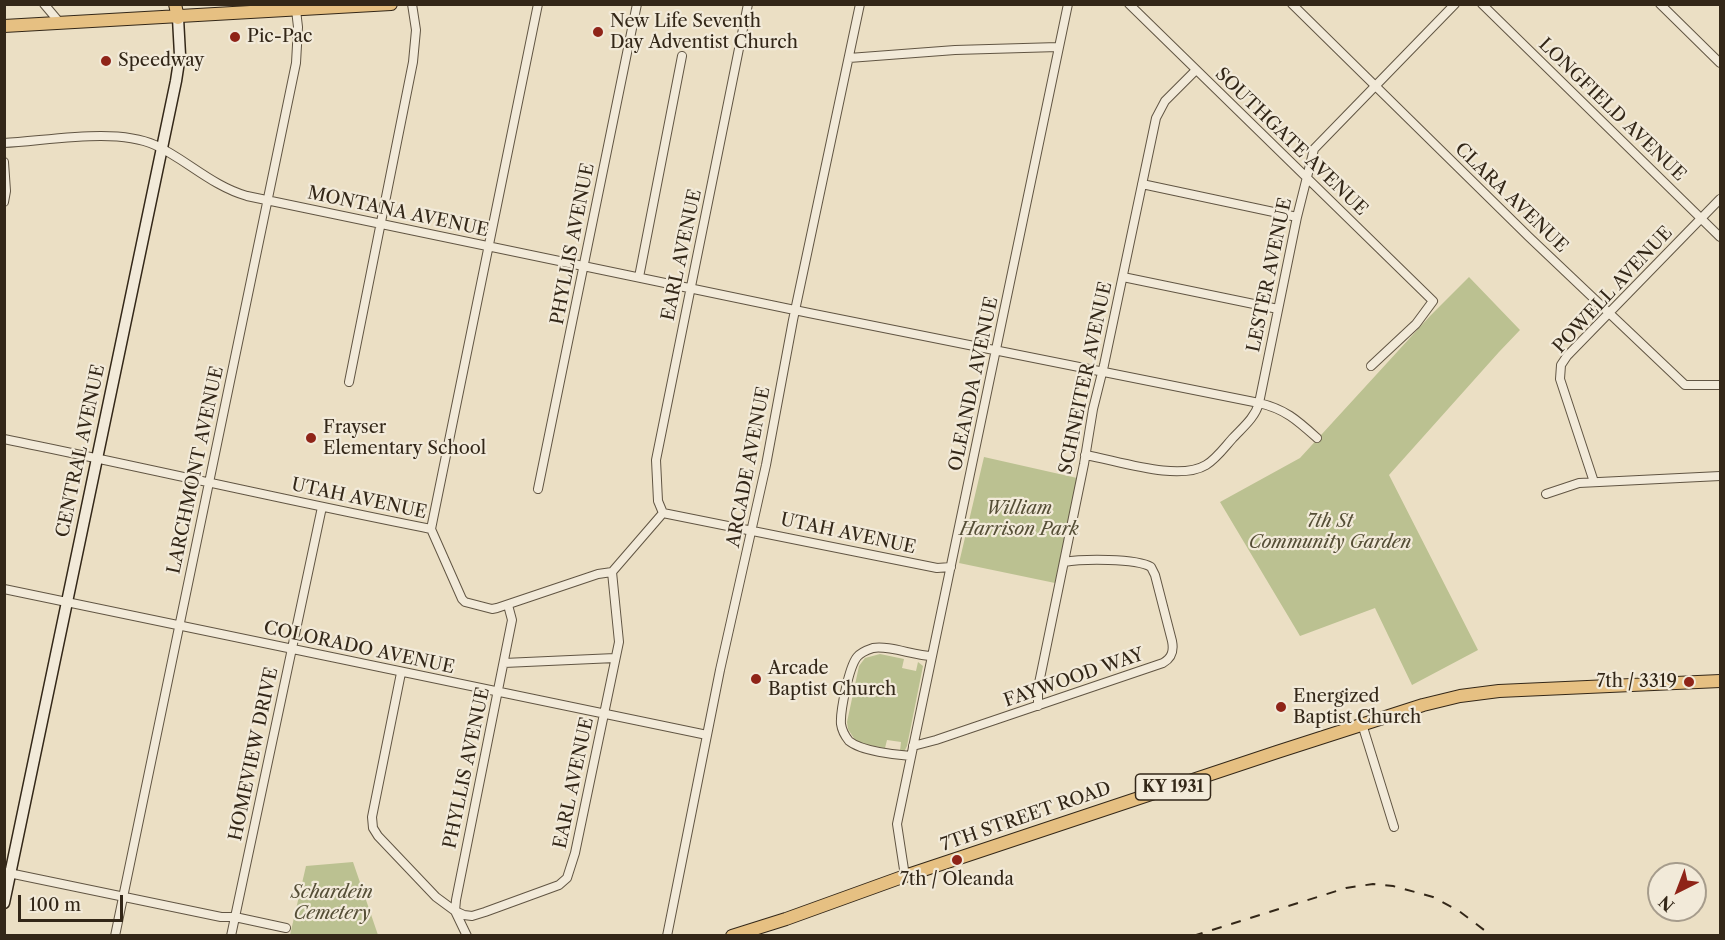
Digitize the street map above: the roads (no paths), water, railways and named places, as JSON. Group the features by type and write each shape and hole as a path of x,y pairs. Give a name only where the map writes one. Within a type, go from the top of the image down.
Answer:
{"main road":[{"name":"CENTRAL AVENUE","path":"174,4 178,18"},
{"path":"4,26 178,18 268,8 296,10 391,4"},
{"name":"7TH STREET ROAD","path":"732,936 905,876 1423,705 1474,694 1720,681"}],"street":[{"path":"44,4 60,23"},
{"path":"349,382 416,45 416,22 412,4"},
{"path":"431,529 538,4"},
{"name":"PHYLLIS AVENUE","path":"538,489 637,4"},
{"name":"EARL AVENUE","path":"663,513 658,501 656,459 748,4"},
{"name":"ARCADE AVENUE","path":"667,936 675,886 753,530 795,309 860,4"},
{"name":"OLEANDA AVENUE","path":"905,876 897,824 1068,4"},
{"name":"SOUTHGATE AVENUE","path":"1129,4 1432,301 1416,324 1371,366"},
{"name":"CLARA AVENUE","path":"1292,4 1685,385 1720,385"},
{"name":"LESTER AVENUE","path":"1085,455 1167,471 1185,472 1198,469 1213,459 1256,412 1297,217 1314,149 1455,4"},
{"name":"LONGFIELD AVENUE","path":"1482,4 1720,237"},
{"path":"1660,4 1720,63"},
{"name":"LARCHMONT AVENUE","path":"115,936 296,63 296,10"},
{"name":"CENTRAL AVENUE","path":"4,903 8,873 68,603 178,73 180,55 178,18"},
{"path":"849,58 955,50 1058,47"},
{"path":"639,277 682,56"},
{"name":"SCHNEITER AVENUE","path":"1038,706 1038,688 1158,110 1196,70"},
{"name":"MONTANA AVENUE","path":"4,143 120,137 138,139 162,149 220,186 236,193 267,201 1259,403 1290,414 1317,438"},
{"path":"4,162 6,191 4,202"},
{"path":"1142,184 1297,217"},
{"name":"POWELL AVENUE","path":"1594,482 1562,386 1560,370 1567,356 1720,199"},
{"path":"1123,278 1278,309"},
{"name":"UTAH AVENUE","path":"4,438 431,529 465,602 492,609 598,574 612,572"},
{"path":"1546,494 1579,483 1720,476"},
{"name":"HOMEVIEW DRIVE","path":"231,936 321,507"},
{"path":"612,572 663,513"},
{"name":"UTAH AVENUE","path":"663,513 937,568 951,567"},
{"name":"FAYWOOD WAY","path":"914,746 1168,661 1173,652 1170,628 1151,567 1138,563 1090,560 1064,562"},
{"name":"EARL AVENUE","path":"455,911 472,916 559,885 567,878 575,853 619,642 612,572"},
{"name":"COLORADO AVENUE","path":"4,589 707,735"},
{"name":"PHYLLIS AVENUE","path":"455,911 512,620 508,604"},
{"path":"911,756 858,746 847,738 841,721 851,669 860,654 873,648 933,656"},
{"path":"504,663 615,658"},
{"path":"401,673 372,817 373,828 436,897 455,911 467,936"},
{"path":"1362,724 1394,827"},
{"path":"8,873 221,917 236,917 286,928"}],"railway":[{"path":"1193,936 1346,888 1373,884 1393,886 1433,897 1459,911 1492,936"}],"place":[{"name":"New Life Seventh Day Adventist Church","path":"598,32"},
{"name":"Pic-Pac","path":"235,37"},
{"name":"Speedway","path":"106,61"},
{"name":"Frayser Elementary School","path":"311,438"},
{"name":"Arcade Baptist Church","path":"756,679"},
{"name":"7th / 3319","path":"1689,682"},
{"name":"Energized Baptist Church","path":"1281,707"},
{"name":"7th / Oleanda","path":"957,860"}],"park label":[{"name":"William Harrison Park","path":"1019,519"},
{"name":"7th St Community Garden","path":"1330,532"},
{"name":"Schardein Cemetery","path":"332,903"}]}
